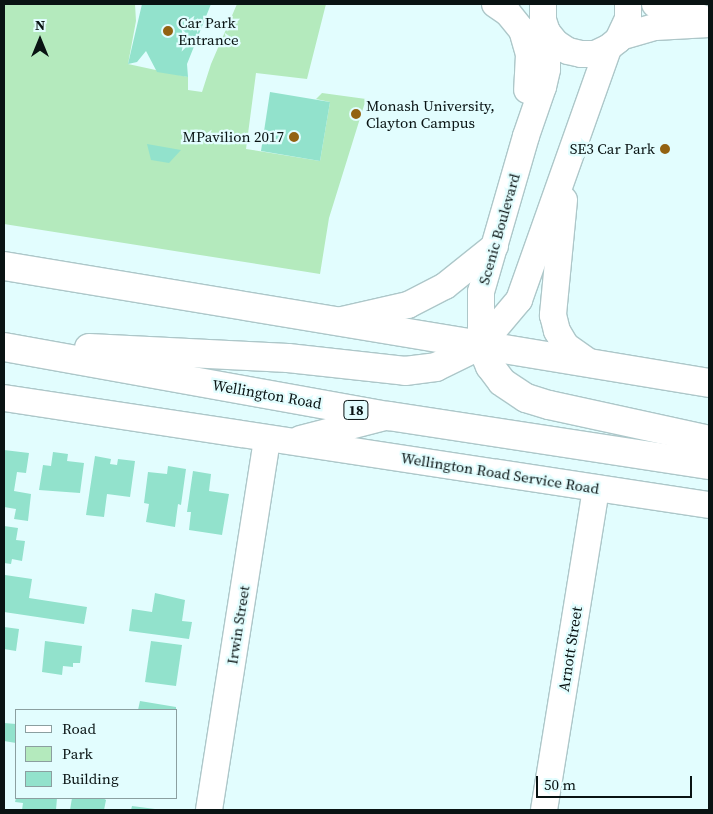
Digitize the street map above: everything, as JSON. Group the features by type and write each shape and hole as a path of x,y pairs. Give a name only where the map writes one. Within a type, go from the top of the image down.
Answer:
{"highway":[{"path":"4,266 709,383"},
{"path":"4,346 154,350 278,357 404,370 436,367 481,345"},
{"path":"481,345 490,366 502,382 526,398 549,405 709,440"},
{"name":"Wellington Road","path":"4,346 389,416 709,465"}],"street":[{"path":"495,4 508,13 522,30 529,54 526,136"},
{"path":"481,345 519,300 568,157 614,42 628,19 628,4"},
{"path":"655,4 709,22"},
{"path":"540,12 556,43 574,52 595,54 614,42 655,27 709,22"},
{"name":"Scenic Boulevard","path":"481,345 481,292 547,69 540,12"},
{"path":"568,157 553,315 557,331 566,346 592,364"},
{"path":"335,322 408,305 445,286 495,246"},
{"name":"Wellington Road Service Road","path":"4,398 709,505"},
{"name":"Wellington Road Service Road","path":"279,440 389,416"},
{"name":"Irwin Street","path":"210,810 279,440"},
{"name":"Arnott Street","path":"544,810 596,488"}],"green space":[{"path":"4,4 135,4 136,21 128,64 188,77 188,90 202,92 211,64 237,4 326,4 307,79 256,73 246,149 320,161 330,102 316,99 322,93 366,99 329,218 320,274 4,224"}],"building":[{"name":"Car Park Entrance","path":"142,4 211,4 187,64 188,77 157,72 146,51 137,62 128,64"},
{"name":"MPavilion 2017","path":"270,92 330,102 320,161 261,151"},
{"path":"147,144 181,150 169,163 151,160"},
{"path":"4,450 29,453 26,473 17,472 14,491 31,494 28,521 14,519 16,509 4,507"},
{"path":"53,452 68,454 67,461 84,463 80,493 39,490 43,465 51,466"},
{"path":"95,456 111,459 110,464 117,465 118,459 135,461 130,497 107,494 104,517 86,515"},
{"path":"168,466 186,469 181,505 178,504 175,527 146,522 149,504 144,503 148,472 167,474"},
{"path":"193,471 211,474 209,491 229,494 222,535 189,530 191,512 187,512"},
{"path":"4,526 18,528 16,540 25,541 22,561 12,559 11,564 4,563"},
{"path":"5,575 32,579 29,598 87,607 84,624 4,612"},
{"path":"155,593 185,600 182,621 192,622 189,639 129,631 132,609 152,612"},
{"path":"4,627 19,629 16,651 4,649"},
{"path":"45,641 82,646 80,663 73,663 73,667 63,666 62,675 42,672"},
{"path":"151,641 182,645 176,686 145,682"},
{"path":"140,701 176,707 176,709 138,709"},
{"path":"4,723 15,724 15,743 4,741"},
{"path":"16,799 57,799 56,810 22,810 23,803 15,802"},
{"path":"72,799 106,800 104,810 70,810"},
{"path":"132,806 155,809 155,810 131,810"}],"place":[{"name":"Car Park Entrance","path":"168,31"},
{"name":"Monash University, Clayton Campus","path":"356,114"},
{"name":"MPavilion 2017","path":"294,137"},
{"name":"SE3 Car Park","path":"665,149"}]}
